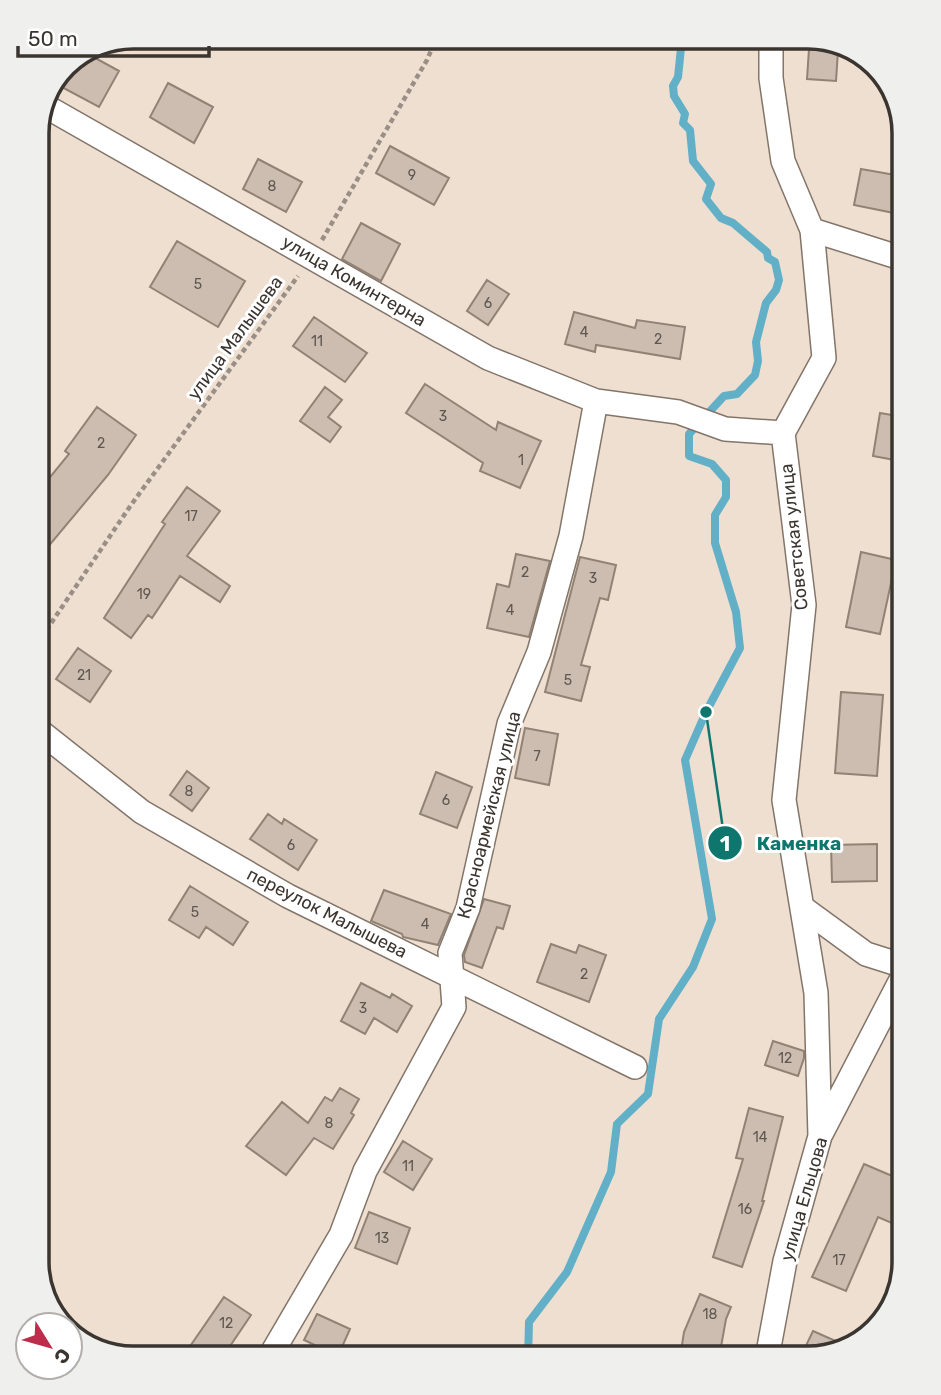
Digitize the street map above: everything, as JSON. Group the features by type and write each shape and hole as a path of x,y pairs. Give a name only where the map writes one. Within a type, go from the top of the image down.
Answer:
{"street":[{"path":"771,49 771,78 783,161 812,230 824,358 783,433"},
{"name":"улица Коминтерна","path":"53,110 488,358 596,401 678,412 725,429 783,433"},
{"path":"812,230 892,255"},
{"name":"Красноармейская улица","path":"276,1346 341,1235 365,1171 454,1007 450,953 468,908 509,724 539,652 572,536 596,401"},
{"name":"Советская улица","path":"783,433 804,605 784,800 816,993 820,1136"},
{"name":"переулок Малышева","path":"49,738 142,812 288,896 635,1067"},
{"path":"803,908 866,954 892,962"},
{"name":"улица Ельцова","path":"769,1346 785,1261 820,1136 892,997"}],"path":[{"name":"улица Малышева","path":"49,626 131,505 311,257 432,49"}],"building":[{"path":"809,49 838,54 836,81 807,79"},
{"path":"95,58 119,71 99,107 62,87 86,63"},
{"path":"168,83 213,107 194,143 150,117"},
{"path":"390,146 449,178 434,205 376,173"},
{"path":"258,159 302,182 286,212 243,189"},
{"path":"861,169 892,174 892,213 854,205"},
{"path":"361,223 400,244 381,281 342,259"},
{"path":"177,241 245,281 218,327 150,287"},
{"path":"487,280 509,294 488,325 467,311"},
{"path":"574,312 635,328 637,320 685,327 680,359 596,345 595,352 565,344"},
{"path":"314,317 367,353 345,382 293,346"},
{"path":"425,384 496,430 498,422 541,441 520,488 480,471 483,463 406,413"},
{"path":"325,387 342,400 328,417 341,427 330,442 300,421"},
{"path":"97,407 136,435 108,475 49,546 49,478 69,454 65,451"},
{"path":"880,413 892,415 892,460 873,456"},
{"path":"187,487 220,511 187,556 230,586 220,602 180,576 152,618 148,615 131,638 104,618 165,524 162,522"},
{"path":"861,552 892,559 892,578 880,634 846,627"},
{"path":"516,554 550,561 529,637 487,628 497,584 509,587"},
{"path":"580,557 616,565 608,600 600,598 581,665 590,667 581,701 545,692"},
{"path":"78,648 111,671 90,702 56,679"},
{"path":"841,692 883,695 877,776 835,773"},
{"path":"525,728 558,734 549,785 515,778"},
{"path":"187,771 209,788 192,811 170,795"},
{"path":"436,772 472,787 457,828 420,814"},
{"path":"268,814 282,824 284,819 317,840 298,870 250,839"},
{"path":"877,844 877,881 832,882 831,845"},
{"path":"190,886 248,922 233,945 206,927 199,938 169,920"},
{"path":"384,890 451,914 438,945 403,937 402,934 371,921"},
{"path":"484,899 510,906 503,929 497,927 482,968 465,962 464,955"},
{"path":"551,944 576,953 579,945 606,955 589,1002 537,982"},
{"path":"361,983 390,998 392,994 412,1006 397,1032 374,1018 365,1034 341,1021"},
{"path":"773,1041 804,1051 798,1076 765,1065"},
{"path":"340,1088 359,1099 351,1113 354,1115 333,1149 314,1138 286,1175 246,1146 282,1102 308,1123 325,1097 332,1101"},
{"path":"749,1108 783,1117 764,1201 742,1267 713,1257 743,1159 736,1158"},
{"path":"403,1141 432,1159 413,1190 384,1172"},
{"path":"864,1164 892,1176 892,1223 878,1217 846,1291 812,1277"},
{"path":"369,1212 410,1228 397,1264 355,1248"},
{"path":"700,1294 731,1307 721,1346 682,1346 684,1332"},
{"path":"224,1297 251,1315 230,1346 190,1346"},
{"path":"317,1314 350,1329 342,1346 317,1346 304,1340"},
{"path":"813,1331 836,1341 819,1345 806,1346"}],"waterway":[{"path":"528,1346 529,1322 567,1272 611,1172 617,1124 648,1094 659,1019 693,967 712,919 685,760 706,712 740,648 736,612 715,543 715,515 726,497 726,480 712,464 689,456 689,434 724,396 737,394 755,375 758,361 756,342 766,303 776,290 779,280 775,262 768,258 767,252 733,223 721,218 706,199 711,184 693,161 690,130 683,123 685,114 674,96 673,86 678,77 681,49"}],"place":[{"name":"Каменка","path":"706,712"}]}
